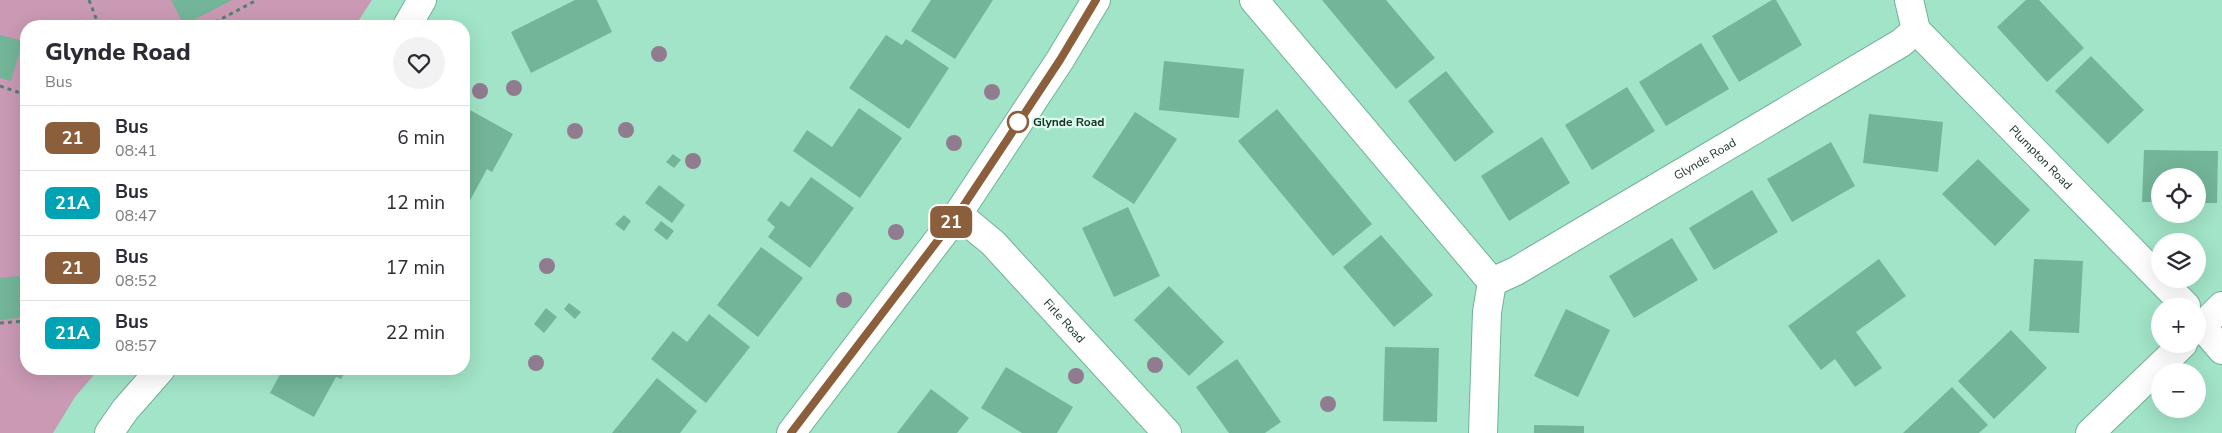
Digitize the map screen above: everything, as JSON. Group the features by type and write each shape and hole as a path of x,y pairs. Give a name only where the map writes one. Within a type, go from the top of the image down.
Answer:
{"street":[{"path":"410,20 422,0"},
{"path":"791,433 958,214 1060,60 1096,0"},
{"path":"1254,0 1492,282 1487,312 1483,433"},
{"path":"1909,0 1916,30"},
{"name":"Glynde Road","path":"1492,282 1525,266 1748,134 1901,43 1916,30"},
{"name":"Plumpton Road","path":"1916,30 2167,298"},
{"name":"Firle Road","path":"958,214 993,243 1167,433"},
{"path":"2206,317 2222,306"},
{"name":"Plumpton Road","path":"2206,337 2222,350"},
{"path":"2090,433 2167,353"},
{"path":"109,433 156,375"}],"path":[{"path":"89,0 96,20"},
{"path":"219,20 257,0"},
{"path":"0,86 20,92"},
{"path":"0,324 20,322"}],"shaded area":[{"path":"0,0 372,0 359,20 20,20 20,375 94,375 75,397 53,433 0,433"}],"building":[{"path":"171,0 232,0 194,20 181,20"},
{"path":"575,0 597,0 612,32 531,73 511,32"},
{"path":"931,0 993,0 955,59 911,31"},
{"path":"1322,0 1386,0 1435,58 1396,89"},
{"path":"1772,0 1776,0 1802,45 1739,82 1712,36"},
{"path":"2026,0 2039,0 2084,48 2047,82 1997,27"},
{"path":"0,35 20,40 20,51 11,81 0,78"},
{"path":"886,35 902,45 906,39 949,68 909,129 849,88"},
{"path":"1701,43 1729,89 1666,126 1639,82"},
{"path":"2091,56 2144,110 2108,144 2055,91"},
{"path":"1164,61 1244,69 1239,118 1159,110"},
{"path":"1446,71 1494,132 1455,162 1408,101"},
{"path":"1627,87 1655,131 1592,170 1565,125"},
{"path":"859,108 902,138 860,198 793,151 807,130 832,147"},
{"path":"1277,109 1372,224 1333,256 1238,141"},
{"path":"470,110 513,134 492,172 487,169 470,200"},
{"path":"1135,112 1177,139 1134,204 1092,177"},
{"path":"1869,114 1943,122 1938,172 1863,163"},
{"path":"1542,137 1570,183 1509,221 1481,176"},
{"path":"1831,142 1855,186 1792,222 1767,179"},
{"path":"2144,150 2218,151 2217,203 2206,203 2206,168 2151,168 2151,202 2142,202"},
{"path":"673,154 681,160 674,168 666,162"},
{"path":"1978,159 2030,210 1995,246 1942,194"},
{"path":"811,177 854,208 810,268 768,237 775,227 767,220 781,201 789,207"},
{"path":"659,185 685,205 672,223 645,203"},
{"path":"1752,190 1778,232 1714,270 1689,228"},
{"path":"1128,207 1160,276 1114,297 1082,228"},
{"path":"624,215 631,221 624,231 615,224"},
{"path":"661,221 674,231 667,240 654,230"},
{"path":"1381,235 1433,295 1394,327 1343,267"},
{"path":"1672,238 1698,280 1634,318 1609,276"},
{"path":"761,247 803,278 758,337 717,305"},
{"path":"1879,259 1906,296 1856,332 1882,368 1855,387 1835,359 1821,370 1788,326"},
{"path":"2034,259 2083,261 2079,333 2029,331"},
{"path":"20,276 20,318 0,320 0,278"},
{"path":"1169,286 1224,342 1189,376 1134,320"},
{"path":"569,303 581,312 575,319 564,309"},
{"path":"546,308 557,317 544,333 534,324"},
{"path":"1566,309 1610,330 1578,397 1534,376"},
{"path":"709,314 750,347 706,403 651,359 673,331 687,342"},
{"path":"2011,330 2047,368 1994,419 1958,381"},
{"path":"1385,347 1439,348 1437,422 1383,421"},
{"path":"1237,359 1281,422 1265,433 1229,433 1196,387"},
{"path":"1006,367 1073,407 1057,433 1022,433 981,408"},
{"path":"280,375 343,375 341,379 336,377 314,417 270,393"},
{"path":"657,378 697,411 680,433 612,433"},
{"path":"1952,387 1988,425 1979,433 1903,433"},
{"path":"931,389 969,418 957,433 897,433"},
{"path":"1534,425 1584,426 1584,433 1534,433"}],"bus line":[{"name":"21","path":"791,433 958,214 1060,60 1096,0"}],"place":[{"name":"Glynde Road","path":"1018,122"}]}
